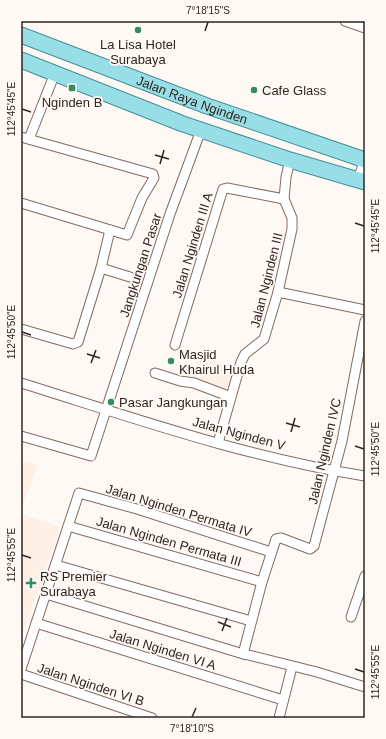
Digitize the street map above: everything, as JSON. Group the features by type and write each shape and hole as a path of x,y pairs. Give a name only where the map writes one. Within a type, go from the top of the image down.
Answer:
{"main road":[{"name":"Jalan Raya Nginden","path":"21,35 207,106 365,160"},
{"name":"Jalan Raya Nginden","path":"21,60 140,108 201,130 290,160 363,181"},
{"path":"363,181 365,165"}],"street":[{"path":"345,21 365,28"},
{"path":"21,203 110,230 124,236 129,233 142,198 154,175 25,138 55,73"},
{"name":"Jangkungan Pasar","path":"21,436 91,456 170,214 201,130"},
{"name":"Jalan Nginden III","path":"218,443 243,358 261,342 266,334 278,292 292,230 292,218 284,199 286,177 290,160"},
{"name":"Jalan Nginden III A","path":"175,345 223,189 227,188 284,199"},
{"path":"21,329 73,344 78,342 101,268 110,230"},
{"path":"101,268 130,277"},
{"path":"278,292 365,310"},
{"name":"Jalan Nginden IVC","path":"271,552 276,539 281,538 310,549 313,548 335,471 365,321"},
{"path":"155,373 180,381 194,383 231,397"},
{"name":"Jalan Nginden V","path":"21,383 218,443 335,471 365,476"},
{"name":"Jalan Nginden Permata IV","path":"68,526 79,493 137,509 271,552"},
{"path":"21,669 68,526"},
{"name":"Jalan Nginden Permata III","path":"68,526 262,582"},
{"path":"243,654 271,552"},
{"path":"56,564 251,621"},
{"path":"351,617 365,576"},
{"path":"46,594 243,654 317,672 365,687"},
{"name":"Jalan Nginden VI A","path":"36,623 283,700"},
{"path":"279,718 292,667"},
{"name":"Jalan Nginden VI B","path":"21,674 152,718"}],"shaded area":[{"path":"198,355 234,369 224,394 189,380"},
{"path":"21,460 37,465 21,512"},
{"name":"RS Premier Surabaya","path":"21,514 60,527 21,639"}],"place":[{"name":"La Lisa Hotel Surabaya","path":"138,30"},
{"name":"Nginden B","path":"72,88"},
{"name":"Cafe Glass","path":"254,90"},
{"name":"Masjid Khairul Huda","path":"171,361"},
{"name":"Pasar Jangkungan","path":"111,402"},
{"name":"RS Premier Surabaya","path":"31,583"}]}
